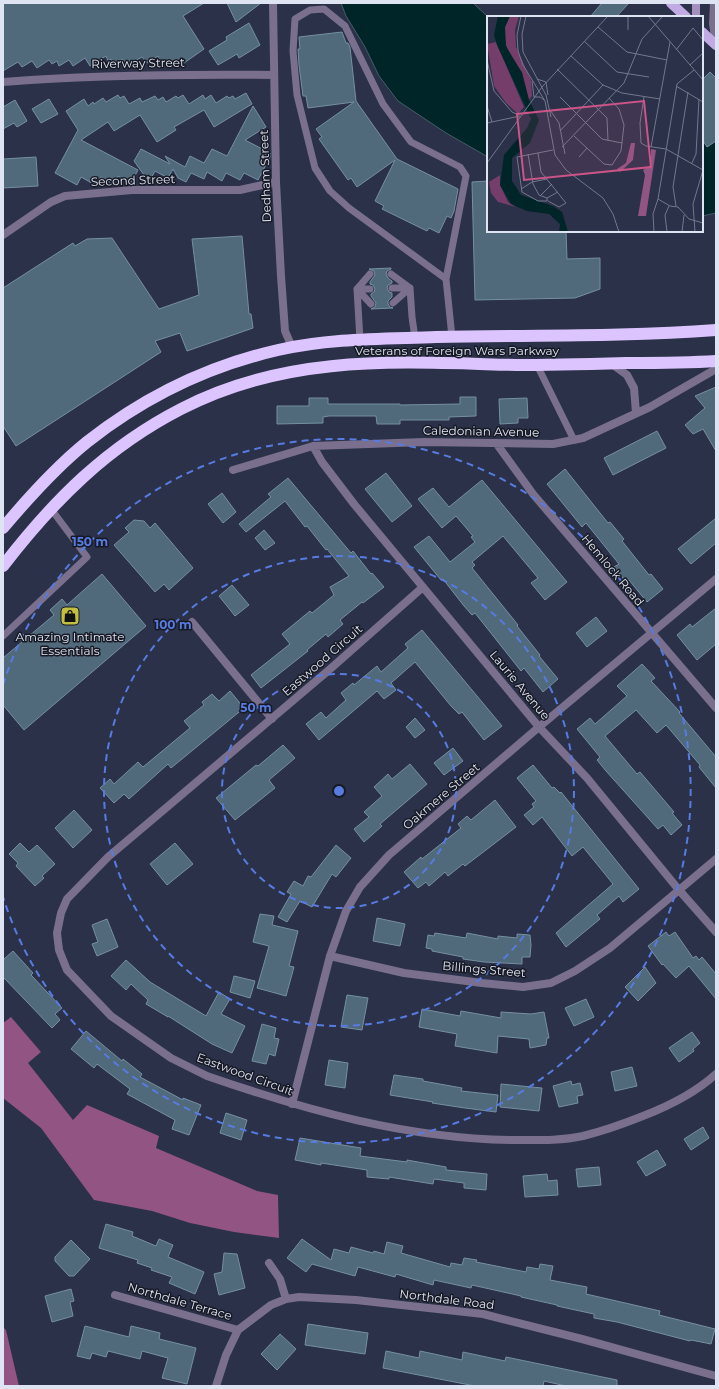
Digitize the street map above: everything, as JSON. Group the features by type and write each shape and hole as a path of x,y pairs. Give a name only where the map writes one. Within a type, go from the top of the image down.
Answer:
{"highway":[{"name":"Veterans of Foreign Wars Parkway","path":"3,528 42,484 64,463 87,443 131,411 173,387 208,372 251,357 292,348 360,340 661,333 716,330"},
{"name":"Veterans of Foreign Wars Parkway","path":"3,566 51,509 89,471 113,452 158,422 200,400 248,382 307,368 354,363 400,362 537,365 716,361"}],"main road":[{"path":"671,3 685,16"},
{"path":"696,3 696,16"},
{"path":"703,33 716,44"}],"street":[{"name":"Dedham Street","path":"273,3 276,182 280,276 285,331 292,348"},
{"path":"714,3 713,24 716,44"},
{"name":"Riverway Street","path":"3,82 78,76 209,74 274,75"},
{"name":"Second Street","path":"3,235 51,202 65,196 132,190 240,190 276,182"},
{"path":"612,364 627,375 634,388 636,413"},
{"name":"Caledonian Avenue","path":"233,470 313,446 424,442 553,444 574,440 583,438 650,407 716,369"},
{"name":"Hemlock Road","path":"496,443 533,494 716,708"},
{"name":"Laurie Avenue","path":"313,446 322,462 354,504 539,727 587,778 679,890 716,932"},
{"name":"Oakmere Street","path":"292,1104 330,956 346,911 360,887 389,855 716,579"},
{"name":"Eastwood Circuit","path":"423,587 272,719 108,857 79,886 67,899 61,913 57,932 59,950 67,970 111,1016 171,1058 196,1071 292,1104 391,1128 483,1139 550,1140 582,1136 624,1124 666,1107 706,1084 716,1074"},
{"path":"192,622 272,719"},
{"name":"Billings Street","path":"330,956 404,973 482,983 523,987 551,983 575,971 610,948 716,859"},
{"path":"269,1263 280,1279 286,1299"},
{"name":"Northdale Terrace","path":"115,1295 238,1330"},
{"name":"Northdale Road","path":"216,1386 226,1355 238,1330 271,1305 286,1299 299,1297 356,1300 483,1314 582,1339 716,1376"}],"lane":[{"path":"446,279 349,208 330,192 315,168 297,95 293,51 295,19 310,10 324,9 345,26 383,104 411,142 460,167 466,176 446,279 452,337"},
{"path":"360,340 357,289 370,274"},
{"path":"391,274 410,288 415,338"},
{"path":"392,288 410,288"},
{"path":"393,303 410,288"},
{"path":"357,289 370,289"},
{"path":"357,289 371,304"},
{"path":"537,365 574,440"},
{"path":"3,636 87,557 51,509"}],"shaded area":[{"path":"341,3 473,3 487,16 487,156 446,133 398,101 379,76 365,47 346,16"},
{"path":"716,131 716,213 703,216 703,138"},
{"path":"11,1017 41,1052 28,1063 73,1120 87,1105 159,1136 156,1148 257,1191 278,1195 279,1238 234,1232 190,1223 152,1211 94,1200 41,1128 3,1098 3,1023"},
{"path":"3,1327 6,1330 19,1386 3,1386"}],"building":[{"path":"3,3 204,3 183,16 204,49 184,63 182,60 178,62 176,59 168,65 165,59 161,62 158,56 147,63 142,57 130,64 129,62 125,64 122,59 113,64 111,59 108,61 106,56 90,66 85,58 73,66 69,60 59,66 57,61 52,64 49,60 37,68 32,61 22,67 18,62 3,71"},
{"path":"227,3 261,3 236,22"},
{"path":"602,3 629,3 617,16 591,16"},
{"path":"249,23 260,45 239,58 237,54 218,65 209,51 227,40 226,37"},
{"path":"342,32 346,43 348,43 350,47 356,101 397,159 458,189 454,211 451,218 447,216 439,233 429,228 427,231 382,209 384,206 375,201 395,160 357,187 351,178 348,180 319,139 322,137 316,129 354,102 308,108 306,96 303,96 299,65 299,37"},
{"path":"710,72 716,78 716,141 707,147 703,141 703,79"},
{"path":"246,93 252,104 214,127 204,110 174,127 176,130 157,142 140,115 114,131 108,122 81,140 138,170 131,183 118,176 113,184 101,177 95,185 81,177 77,185 55,173 78,130 66,111 84,99 88,106 103,98 106,102 118,95 120,98 124,96 129,104 140,98 142,102 155,96 158,100 163,97 166,102 176,96 178,98 183,95 189,104 203,95 205,99 211,95 216,103 227,96 229,98 233,96 235,99"},
{"path":"49,99 58,114 41,123 32,109"},
{"path":"15,100 27,121 17,127 14,123 3,129 3,107"},
{"path":"253,106 266,127 245,140 270,153 270,157 258,180 244,173 240,180 226,173 222,181 207,172 204,179 191,173 186,182 178,178 173,169 168,178 155,171 149,182 134,161 141,149 170,164 165,156 185,167 190,156 204,163 212,149 227,156"},
{"path":"36,157 38,186 3,188 3,159"},
{"path":"487,181 487,232 566,232 567,259 600,258 600,289 575,298 475,300 472,182"},
{"path":"242,236 249,314 251,314 253,328 187,351 180,333 155,341 161,352 16,446 3,426 3,288 73,243 75,246 87,239 112,238 159,309 199,295 192,239"},
{"path":"391,268 386,274 392,281 387,288 389,292 392,293 392,297 388,301 388,304 393,308 371,309 375,307 376,303 371,296 375,289 373,285 370,284 375,275 374,271 369,269"},
{"path":"716,387 716,451 703,429 693,434 685,425 705,408 695,396"},
{"path":"460,397 476,397 476,416 449,417 449,420 400,420 400,424 377,424 376,416 329,416 323,417 323,423 277,424 277,406 309,406 309,398 328,398 328,404 400,405 460,404"},
{"path":"527,398 528,418 518,418 518,423 500,424 499,399"},
{"path":"657,431 666,448 613,475 604,458"},
{"path":"565,469 608,523 610,522 624,539 622,541 649,575 651,574 663,589 647,602 629,580 626,582 614,567 619,564 586,523 582,527 547,484"},
{"path":"386,473 412,506 392,522 365,489"},
{"path":"288,478 351,553 353,551 371,574 372,573 384,587 363,603 362,602 340,620 343,624 328,637 326,634 307,650 308,651 261,688 251,675 290,644 282,634 310,611 312,613 334,595 330,587 349,576 307,526 305,527 285,501 246,532 239,524 271,497 268,494"},
{"path":"482,480 567,582 545,600 531,583 538,578 503,536 472,562 475,565 472,568 518,625 517,626 540,655 539,656 558,679 543,692 524,668 521,671 475,613 472,615 443,579 441,580 414,547 429,536 450,562 475,542 471,537 473,536 456,516 442,528 418,499 433,488 449,507"},
{"path":"222,493 236,512 223,523 208,504"},
{"path":"716,518 716,543 691,564 678,549"},
{"path":"134,520 144,521 150,528 155,523 193,568 169,590 164,584 155,592 114,545 129,532 125,528"},
{"path":"264,530 275,543 265,550 255,538"},
{"path":"102,574 146,626 24,730 3,705 3,658 54,615 50,610 62,599 67,605"},
{"path":"232,585 249,605 235,616 219,596"},
{"path":"716,608 716,644 697,660 677,635 690,624 692,627"},
{"path":"596,617 607,631 587,647 576,633"},
{"path":"422,630 502,726 484,740 462,712 459,714 451,706 415,662 391,683 396,690 384,699 377,691 319,740 306,724 321,712 326,718 346,700 341,693 353,683 354,685 377,666 381,672 408,648 405,644"},
{"path":"642,664 655,678 651,681 680,712 679,713 716,757 716,788 699,767 700,765 666,725 657,733 636,710 605,736 637,774 640,772 674,812 672,813 682,825 671,835 663,825 658,829 606,771 597,760 600,757 577,729 590,718 595,724 627,696 617,686"},
{"path":"230,691 244,708 171,768 168,764 129,799 124,794 114,803 100,788 110,779 114,784 138,762 143,767 190,728 184,721 204,705 202,702 212,694 219,701"},
{"path":"415,718 425,730 415,738 406,727"},
{"path":"283,745 295,758 269,780 275,788 235,820 216,798"},
{"path":"453,748 463,761 444,775 434,763"},
{"path":"410,764 427,784 380,824 382,826 364,842 354,829 369,817 364,812 382,796 374,787 388,774 392,779"},
{"path":"533,765 552,788 554,787 560,793 561,792 639,889 623,902 619,896 597,915 600,919 566,947 556,933 613,884 583,847 572,856 542,817 533,825 524,815 534,807 532,804 536,801 517,778"},
{"path":"495,800 516,827 465,866 463,864 448,876 445,872 429,886 426,882 418,888 404,872 421,857 422,859 461,828 458,824 467,816 471,820"},
{"path":"74,810 92,830 73,848 55,828"},
{"path":"20,843 29,852 37,845 55,864 42,876 44,878 35,886 16,866 18,863 9,854"},
{"path":"175,843 193,864 167,885 150,864"},
{"path":"336,845 351,858 336,877 332,874 312,907 300,901 287,922 278,917 291,894 287,892 294,881 303,886 308,876 311,877"},
{"path":"260,914 274,916 272,925 298,931 289,966 294,967 286,996 257,988 269,946 253,942"},
{"path":"377,918 405,924 400,946 373,941"},
{"path":"107,919 118,947 97,956 92,944 98,942 92,925"},
{"path":"666,932 669,936 675,932 693,958 696,956 699,960 702,957 716,974 716,999 689,966 676,978 663,964 662,965 648,946"},
{"path":"435,933 466,938 467,933 498,939 498,936 517,938 517,934 530,935 530,957 522,957 522,964 484,962 463,959 463,957 432,951 432,949 426,948 428,935 434,936"},
{"path":"13,951 33,973 31,975 62,1008 55,1014 60,1020 52,1028 3,977 3,960"},
{"path":"126,960 150,982 206,1016 219,992 230,999 221,1014 245,1026 232,1053 212,1044 146,1004 148,1000 131,984 126,990 111,976"},
{"path":"645,967 656,983 638,1001 625,987"},
{"path":"234,976 255,981 250,998 230,992"},
{"path":"347,995 368,998 362,1030 341,1027"},
{"path":"586,999 594,1017 574,1026 565,1008"},
{"path":"422,1009 460,1016 461,1011 501,1018 501,1012 531,1014 544,1012 549,1038 547,1038 546,1045 530,1048 529,1039 498,1036 497,1053 455,1046 457,1034 419,1027"},
{"path":"262,1024 276,1028 274,1038 279,1039 275,1056 269,1054 266,1064 252,1061"},
{"path":"86,1031 122,1061 123,1059 142,1074 140,1077 183,1100 183,1098 201,1105 189,1135 172,1129 175,1120 127,1094 130,1089 97,1064 94,1068 71,1049"},
{"path":"692,1032 700,1043 693,1049 694,1051 679,1062 669,1048"},
{"path":"329,1060 348,1063 345,1088 325,1085"},
{"path":"632,1067 637,1086 615,1091 611,1072"},
{"path":"394,1075 423,1079 423,1081 462,1088 461,1091 498,1095 496,1112 432,1103 433,1102 390,1095"},
{"path":"571,1081 572,1085 580,1083 583,1095 577,1096 578,1103 559,1107 553,1086"},
{"path":"501,1084 542,1088 539,1111 500,1107"},
{"path":"226,1113 247,1120 241,1140 220,1133"},
{"path":"703,1127 709,1138 691,1150 684,1139"},
{"path":"300,1138 361,1148 360,1156 407,1162 407,1160 446,1167 446,1170 487,1174 486,1190 464,1188 464,1183 434,1179 433,1184 389,1177 389,1179 367,1177 367,1170 321,1163 321,1165 295,1160"},
{"path":"657,1150 666,1165 646,1176 637,1162"},
{"path":"599,1167 601,1185 578,1187 576,1169"},
{"path":"547,1174 548,1181 557,1180 558,1195 525,1197 523,1176"},
{"path":"106,1224 133,1232 132,1236 156,1246 159,1239 173,1245 168,1257 204,1272 195,1294 169,1283 172,1277 151,1270 152,1268 137,1263 138,1260 99,1248"},
{"path":"302,1239 331,1260 334,1249 349,1253 351,1247 373,1253 374,1251 384,1254 387,1242 403,1246 401,1253 450,1267 451,1263 462,1265 464,1258 477,1260 476,1262 526,1272 527,1267 539,1269 540,1264 553,1266 550,1280 587,1287 586,1294 660,1311 659,1315 715,1329 711,1344 690,1341 617,1322 594,1318 594,1314 472,1285 471,1288 434,1280 433,1285 396,1274 395,1277 358,1267 355,1276 312,1264 306,1272 287,1258"},
{"path":"71,1240 90,1259 74,1276 69,1276 55,1261 55,1257"},
{"path":"224,1253 237,1254 245,1288 219,1295 214,1274 222,1272"},
{"path":"71,1289 74,1301 70,1302 73,1316 52,1322 45,1296"},
{"path":"308,1324 368,1333 365,1354 305,1345"},
{"path":"85,1326 129,1337 131,1326 160,1333 159,1339 196,1348 187,1384 162,1378 168,1358 142,1351 140,1359 108,1351 106,1357 92,1353 90,1359 77,1356"},
{"path":"280,1334 296,1349 277,1370 261,1354"},
{"path":"386,1351 419,1358 420,1351 462,1360 463,1352 505,1361 506,1357 617,1380 617,1386 566,1386 544,1381 543,1386 475,1386 383,1368"}],"place":[{"name":"Amazing Intimate Essentials","path":"70,616"}]}
